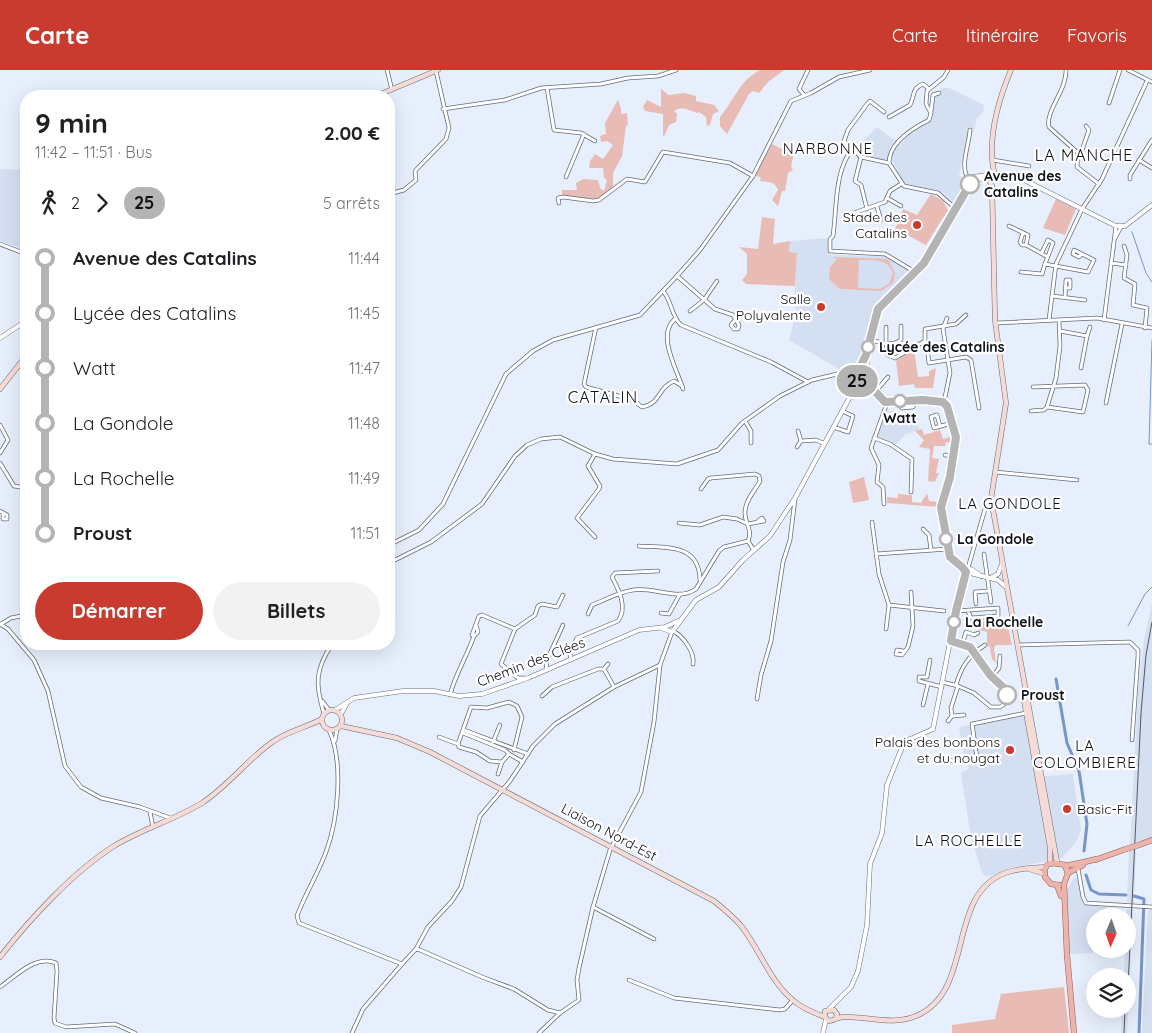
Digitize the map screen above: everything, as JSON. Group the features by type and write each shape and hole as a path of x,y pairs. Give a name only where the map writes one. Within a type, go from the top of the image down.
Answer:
{"main road":[{"path":"392,90 437,70"},
{"path":"1011,70 999,101 994,127 992,186 996,323 1006,403 991,499 1016,646 1058,862 1064,866 1068,873"},
{"path":"0,389 20,363"},
{"path":"1019,659 1026,714 1050,848 1045,874 1048,882 1057,885 1064,882"},
{"path":"0,957 62,889 90,863 115,846 211,797 277,738 309,725 329,710 335,710 342,717 339,728 329,730 324,726 309,725"},
{"path":"323,716 324,726"},
{"name":"Liaison Nord-Est","path":"342,717 354,727"},
{"name":"Liaison Nord-Est","path":"339,728 354,727 409,743 503,788 714,900 731,914 743,928 781,987 793,1000 813,1011 831,1017"},
{"path":"1072,1033 1064,882 1068,873 1077,867 1152,840"},
{"path":"1064,866 1097,859"},
{"path":"827,1010 831,1017 904,1020 927,1010 947,988 971,908 976,897 984,887 1002,874 1048,866 1058,862"},
{"path":"1028,868 1045,874"},
{"path":"1057,885 1062,904 1072,1033"},
{"name":"Liaison Nord-Est","path":"813,1011 827,1010 831,1017"}],"street":[{"path":"387,70 392,90"},
{"path":"395,192 404,190 416,180 415,171 446,138 449,128 437,70"},
{"path":"444,109 505,100 547,88 600,84 628,78 658,76 676,70"},
{"path":"395,542 419,530 444,504 506,374 533,350 553,340 640,315 700,250 753,176 808,70"},
{"path":"791,101 805,96 839,77 870,70"},
{"path":"931,113 926,99 929,89 944,77 948,70"},
{"path":"1066,70 1066,83 1048,122 1049,127 1078,153"},
{"path":"1109,103 1120,70"},
{"path":"1128,70 1152,82"},
{"path":"1049,320 1056,266 1082,209 1100,184 1147,81"},
{"path":"890,118 910,105 913,91 917,88 923,84 929,89"},
{"path":"547,88 554,130 584,134 595,141"},
{"path":"799,90 805,96"},
{"path":"939,93 933,95 929,120 908,130 890,155 889,163 901,184 911,189 938,193 955,208"},
{"path":"884,112 870,101 843,138 845,144 853,148 861,157 889,163"},
{"path":"1086,126 1089,130 1082,150 1078,153 1076,167 1100,184"},
{"path":"970,130 964,163 966,175 972,179 992,176 1020,178 1119,226 1126,226 1150,211 1152,205"},
{"path":"566,177 584,134"},
{"path":"1130,179 1152,140"},
{"path":"853,148 846,156 841,174 830,251 885,254 916,272"},
{"path":"559,203 558,198 563,197 592,201 599,200 627,180 645,182 663,152 730,163 753,176"},
{"path":"861,157 855,181 861,186 867,209"},
{"path":"993,160 1029,166"},
{"path":"1139,160 1152,168"},
{"path":"857,384 861,379 860,367 871,340 878,309 924,263 972,179"},
{"path":"851,214 877,207 885,202 890,191 901,184"},
{"path":"887,198 901,206"},
{"path":"877,207 881,220"},
{"path":"1009,226 1029,236 1026,245"},
{"path":"1104,320 1114,238 1119,226"},
{"path":"1023,233 1020,242 1022,245 1042,252 1046,256"},
{"path":"1021,272 1042,274 1046,256 1054,243 1048,240 1042,252"},
{"path":"0,244 20,252"},
{"path":"1124,246 1127,255 1125,280 1135,284 1133,305 1147,308 1145,328"},
{"path":"1045,264 1088,272 1094,260 1082,254"},
{"path":"1111,263 1126,265"},
{"path":"677,276 714,309 733,315 735,320"},
{"path":"690,311 704,300 717,281"},
{"path":"1065,297 1066,288"},
{"path":"663,291 675,319 681,325 771,362 808,382"},
{"path":"1052,296 1085,300"},
{"path":"886,327 888,355 896,358 925,342 925,329 941,328 961,322 966,315"},
{"path":"947,318 947,323 944,326 950,374 944,402 956,437 941,507 948,549 950,557 968,570 980,576 998,580 1006,587"},
{"path":"596,327 584,384 586,387 624,397 642,407 651,406 666,384 674,381 682,388 666,336 669,325 675,319"},
{"path":"996,323 1049,320 1104,320 1152,328"},
{"path":"1048,407 1056,378 1060,320"},
{"path":"1106,403 1122,324"},
{"path":"0,338 20,325"},
{"path":"871,340 886,344 899,342 902,337 902,326"},
{"path":"1081,368 1090,327"},
{"path":"1060,331 1087,336"},
{"path":"866,355 868,376 876,391 887,403"},
{"path":"928,355 929,363 966,357 971,360 979,408"},
{"path":"395,560 430,542 482,504 515,456 527,445 541,439 560,437 595,454 613,460 673,465 718,450 745,421 776,399 808,382 860,367 867,368"},
{"path":"850,371 887,403 917,400 944,402"},
{"path":"539,1033 560,1013 580,1000 578,974 593,908 612,846 641,792 654,722 660,665 671,629 696,600 719,587 754,549 770,536 796,498 823,443 857,384 861,379 868,376"},
{"path":"876,391 888,377"},
{"path":"801,379 804,384"},
{"path":"1030,411 1044,410 1048,407 1080,412 1085,410 1088,390 1085,386 1033,387"},
{"path":"896,402 902,408 913,407 917,400"},
{"path":"884,504 883,487 877,482 879,465 871,448 887,403"},
{"path":"833,427 848,432 853,416 842,411"},
{"path":"745,421 751,431 751,443"},
{"path":"940,426 952,423"},
{"path":"0,425 8,440 0,453"},
{"path":"797,447 800,441 798,431"},
{"path":"874,438 890,444 912,459 911,492"},
{"path":"800,441 816,440 823,443"},
{"path":"595,454 588,466 600,486 599,490 577,518 595,537"},
{"path":"945,454 953,456"},
{"path":"0,463 14,486 20,487"},
{"path":"995,472 1077,480"},
{"path":"701,489 711,478 757,475 760,481 751,493 745,514 750,533 748,540 754,549"},
{"path":"757,699 761,675 771,641 796,498"},
{"path":"827,1010 851,987 858,970 866,925 870,864 880,841 888,785 903,745 914,737 933,729 956,611 985,509"},
{"path":"0,511 3,515"},
{"path":"737,519 745,514"},
{"path":"678,523 695,525 723,518 737,519 748,524 758,521"},
{"path":"872,522 878,574 890,605 886,629"},
{"path":"923,529 929,535 931,550"},
{"path":"588,614 592,605 621,594 643,589 680,594 691,593 696,589 724,547 748,540"},
{"path":"639,546 678,548 688,553 697,564 700,581"},
{"path":"876,554 948,549"},
{"path":"984,554 991,602"},
{"path":"998,574 1002,563"},
{"path":"959,564 968,570"},
{"path":"571,660 570,653 577,638 618,621 620,618 621,594 612,577 615,573 658,571"},
{"path":"988,578 998,574 1004,576"},
{"path":"998,580 1004,576"},
{"path":"696,589 701,597"},
{"path":"976,604 975,592 988,591"},
{"path":"896,654 900,656 908,647 913,608 911,592"},
{"path":"691,593 696,600"},
{"path":"661,613 669,614 680,594"},
{"path":"528,678 518,678 501,664 515,629 535,615 538,606 542,604 557,607 563,595"},
{"path":"890,605 944,611"},
{"path":"956,611 998,608 998,616 971,618 968,611"},
{"path":"450,694 453,682 462,668 474,636 472,632 478,618 482,615 515,629"},
{"path":"20,616 1,624 20,645"},
{"path":"546,670 547,660 563,625"},
{"path":"671,629 683,637 694,658 693,664"},
{"name":"Chemin des Clées","path":"335,710 348,702 364,696 409,690 473,696 528,678 639,630 671,629"},
{"path":"962,645 966,632 978,633"},
{"path":"927,677 919,677 918,681 942,685 957,685 974,693 991,707 1000,707 1006,703 1008,695 1004,688 992,677 970,647 951,641"},
{"path":"1016,646 1130,642 1138,650 1132,740"},
{"path":"948,721 952,716 952,704 959,672 974,652 986,645"},
{"path":"25,650 34,660 48,692 64,762 81,788 95,796 170,818"},
{"path":"323,716 317,677 319,668 329,650"},
{"path":"992,677 999,668 1000,656"},
{"path":"923,705 930,660"},
{"path":"604,669 608,664"},
{"path":"352,1033 363,1009 416,949 428,927 458,894 466,873 478,819 528,754 555,724 614,687 660,665"},
{"path":"542,696 552,687 598,669 604,669"},
{"path":"604,669 614,687"},
{"path":"320,698 329,710"},
{"path":"342,717 348,702"},
{"path":"458,744 471,707 487,708 513,703 522,718 514,750"},
{"path":"949,759 952,761 977,758 972,724 1026,714"},
{"path":"952,716 964,715"},
{"path":"492,742 500,725"},
{"path":"334,744 339,728"},
{"path":"329,730 334,744 337,792 334,821 326,853 299,910 297,920 302,925 402,964"},
{"path":"463,731 528,754"},
{"path":"463,731 505,750 523,762"},
{"path":"439,737 458,744 490,761 502,762"},
{"path":"498,774 502,762 509,754"},
{"path":"150,812 155,825"},
{"path":"155,825 156,815"},
{"path":"1077,867 1086,903 1152,907"},
{"path":"593,908 654,939"},
{"path":"416,949 514,989 548,1010 560,1013"},
{"path":"0,987 35,963 50,960 56,963 57,971 55,1023 66,1027 115,1024 135,1033"},
{"path":"629,980 674,998 780,1010 785,1009 793,1000"},
{"path":"824,1031 838,999"}],"shaded area":[{"path":"760,70 784,70 768,82 759,93 753,91 749,94 727,134 720,126 720,117 747,79"},
{"path":"942,88 949,88 984,105 983,112 977,118 973,133 968,133 959,175 965,182 955,203 944,193 936,190 904,184 892,160 883,161 861,155 857,147 877,127 891,138 903,142 912,131 931,121 935,94"},
{"path":"661,89 669,95 684,93 696,96 696,101 714,105 719,111 713,114 710,125 707,126 706,117 699,112 682,108 677,109 674,111 677,114 676,122 669,125 663,136 663,114 645,111 643,107 647,100 661,107"},
{"path":"618,100 621,114 627,113 628,125 626,126 622,156 613,173 613,187 597,199 562,196 562,190 577,190 576,183 583,179 598,180 600,188 604,191 607,180 604,178 603,168 589,168 590,161 595,154 603,159 613,145 607,141 601,142 600,136 606,134 605,123"},
{"path":"772,144 784,150 787,146 795,149 791,166 793,170 788,173 785,191 782,191 778,206 772,200 778,190 777,187 771,182 760,181 761,177 755,176"},
{"path":"0,169 20,170 20,248 0,241"},
{"name":"Stade des Catalins","path":"931,194 943,201 948,210 926,245 905,234 902,236 893,234 903,209 917,215"},
{"path":"1056,199 1076,209 1065,235 1043,228"},
{"path":"762,217 775,219 773,244 790,241 789,252 797,253 795,286 746,284 742,280 747,274 747,254 739,247 758,249"},
{"path":"827,238 829,255 883,256 910,270 883,296 873,310 862,362 857,367 843,371 789,340 797,310 794,305 797,253 789,252 790,241"},
{"path":"833,257 888,259 895,273 893,283 881,291 840,289 829,279 830,267 837,259","holes":["859,260 875,260 888,265 893,273 889,284 880,289 858,288"]},
{"path":"914,349 918,377 929,376 929,371 936,368 933,388 915,388 914,384 899,386 896,361"},
{"path":"887,410 904,414 917,412 919,430 906,434 895,445 877,437"},
{"path":"922,429 924,435 940,430 943,439 954,436 953,443 946,442 945,446 934,446 932,458 939,459 936,473 939,473 935,482 928,481 930,449 919,447 924,440 915,431"},
{"path":"864,477 869,500 853,503 849,482"},
{"path":"927,493 929,501 940,502 938,507 887,503 887,497 898,498 898,494 912,495 912,502 921,503"},
{"path":"1152,603 1152,844 1138,842 1130,845 1138,693 1144,640"},
{"path":"1007,620 1012,645 996,645 994,648 996,663 992,659 990,647 987,646 987,632 979,630 978,622"},
{"path":"1025,715 1036,777 1073,774 1081,830 1076,842 1062,858 1011,868 991,876 983,875 971,838 961,773 969,769 964,757 959,727"},
{"path":"1136,848 1134,903 1127,902 1129,850"},
{"path":"1074,877 1079,881 1083,905 1107,907 1086,908 1086,953 1068,954 1066,892"},
{"path":"1152,909 1152,1033 1142,1033 1148,911"},
{"path":"1125,958 1131,958 1130,968 1124,968"},
{"path":"1064,987 1069,1033 952,1033 952,1025 995,1019 1001,994"},
{"path":"1122,1018 1128,1018 1127,1033 1121,1033"}],"waterway":[{"path":"1132,232 1146,273 1152,282"},
{"path":"1152,340 1149,444 1152,444"},
{"path":"1128,626 1145,594 1152,587"},
{"path":"1056,679 1067,743 1079,771 1087,824 1084,851"},
{"path":"1086,875 1091,890 1099,894 1126,895"},
{"path":"1134,896 1144,899 1139,1033"}],"railway":[{"path":"1129,968 1141,713 1146,655 1152,622"},
{"path":"1124,1033 1125,1018"}],"bus line":[{"name":"25","path":"970,184 924,263 878,309 873,334 857,373 857,384 867,383 885,402 923,400 944,402 947,406 956,437 950,477 941,511 950,557 952,561 959,564 966,572 951,641 970,647 990,675 1004,688 1007,695"}],"place":[{"name":"Avenue des Catalins","path":"970,184"},
{"name":"Stade des Catalins","path":"917,225"},
{"name":"Salle Polyvalente","path":"821,307"},
{"name":"Lycée des Catalins","path":"868,347"},
{"name":"Watt","path":"900,401"},
{"name":"La Gondole","path":"946,539"},
{"name":"La Rochelle","path":"954,622"},
{"name":"Proust","path":"1007,695"},
{"name":"Palais des bonbons et du nougat","path":"1010,750"},
{"name":"Basic-Fit","path":"1067,809"}],"district":[{"name":"NARBONNE","path":"828,149"},
{"name":"LA MANCHE","path":"1084,155"},
{"name":"CATALIN","path":"603,397"},
{"name":"LA GONDOLE","path":"1010,504"},
{"name":"LA COLOMBIERE","path":"1085,754"},
{"name":"LA ROCHELLE","path":"969,841"}]}
